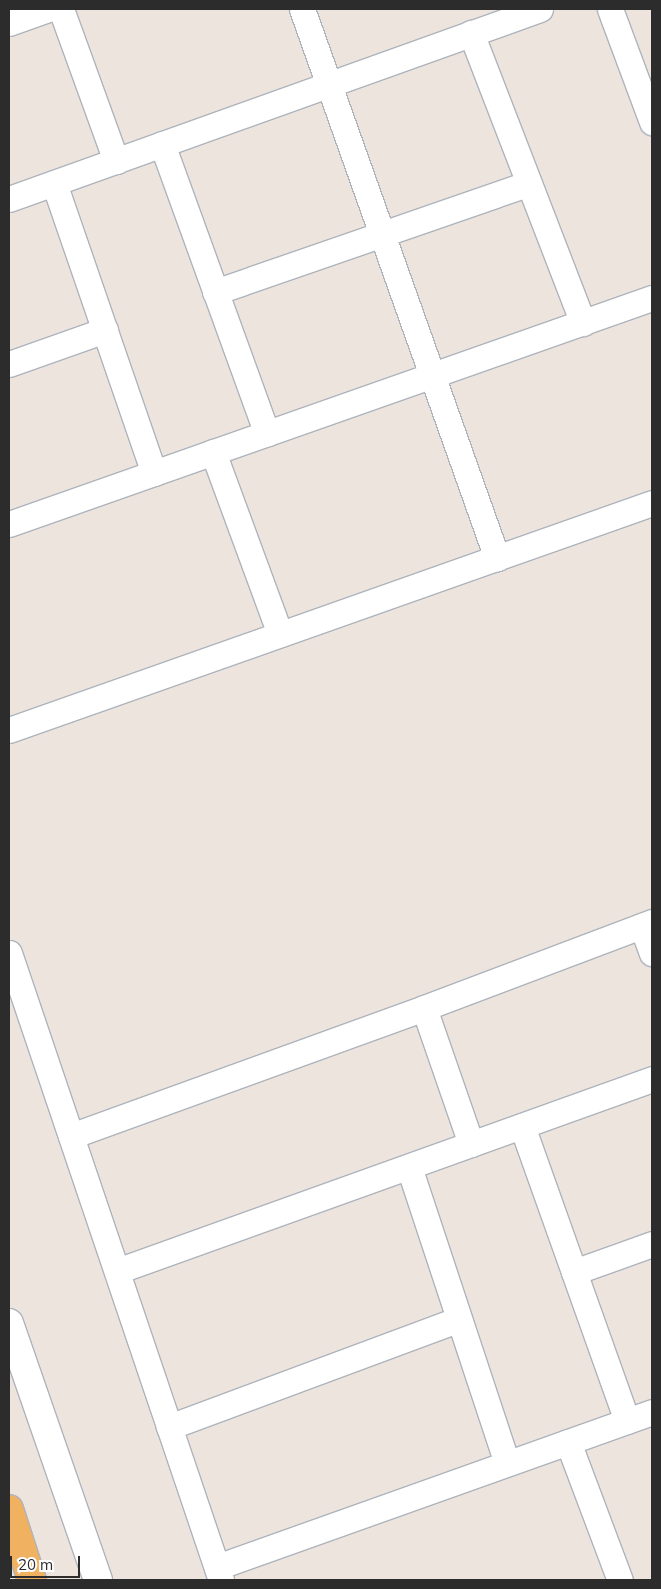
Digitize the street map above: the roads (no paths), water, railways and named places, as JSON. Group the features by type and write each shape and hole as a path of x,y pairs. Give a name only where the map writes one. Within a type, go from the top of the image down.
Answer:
{"main road":[{"path":"9,1323 98,1580"},
{"path":"9,1508 32,1580"}],"street":[{"path":"9,23 48,9"},
{"path":"61,9 116,161"},
{"path":"302,9 497,558"},
{"path":"9,200 540,9"},
{"path":"610,9 652,122"},
{"path":"472,33 583,323"},
{"path":"162,144 267,434"},
{"path":"54,183 154,473"},
{"path":"216,292 529,183"},
{"path":"9,524 583,323 651,301"},
{"path":"9,364 105,330"},
{"path":"213,452 280,634"},
{"path":"9,730 652,503"},
{"path":"71,1136 424,1008 647,924 652,953"},
{"path":"9,953 219,1574 507,1464 652,1412"},
{"path":"424,1008 471,1144"},
{"path":"117,1271 652,1079"},
{"path":"522,1126 627,1421"},
{"path":"409,1167 507,1464"},
{"path":"574,1272 652,1244"},
{"path":"169,1427 459,1319"},
{"path":"568,1442 620,1580"}]}
